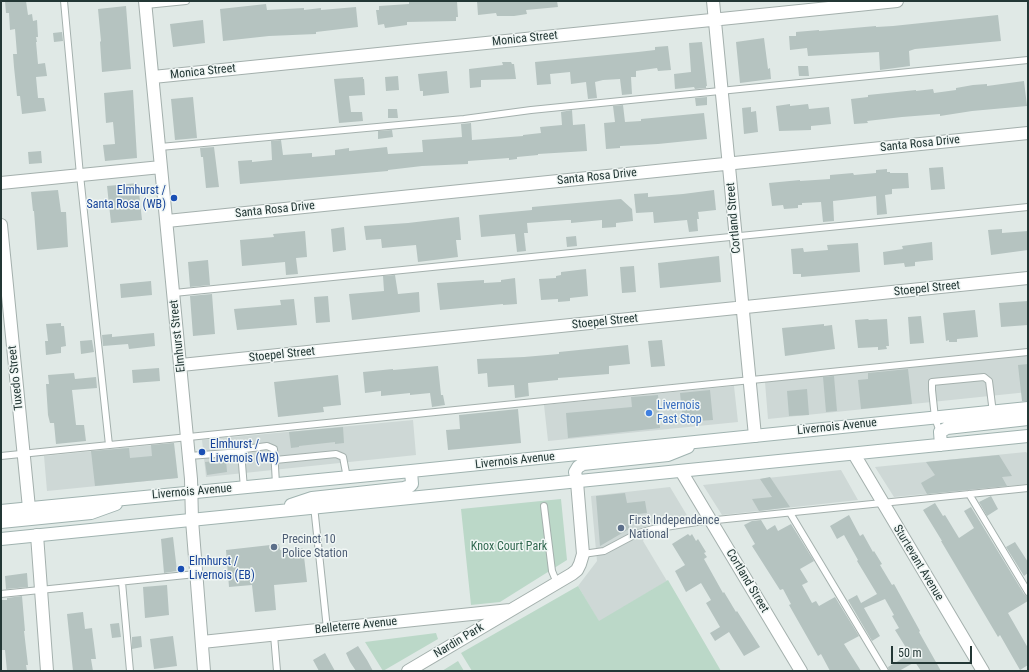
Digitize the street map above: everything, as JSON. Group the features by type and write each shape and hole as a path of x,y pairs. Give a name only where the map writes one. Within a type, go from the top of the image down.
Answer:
{"street":[{"name":"Cortland Street","path":"713,1 755,436"},
{"name":"Monica Street","path":"153,77 897,1"},
{"name":"Elmhurst Street","path":"145,3 181,365 192,492 192,520 204,671"},
{"name":"Santa Rosa Drive","path":"167,221 1028,133"},
{"path":"1,183 162,167"},
{"name":"Tuxedo Street","path":"1,225 29,508"},
{"name":"Stoepel Street","path":"181,365 1028,278"},
{"name":"Livernois Avenue","path":"1,511 347,478 935,418 993,417 1028,408"},
{"path":"941,445 940,432 944,429 993,417 1028,419"},
{"path":"313,503 577,482 1028,436"},
{"path":"583,554 575,472 578,467 583,464 668,455 701,441"},
{"name":"Sturtevant Avenue","path":"854,454 984,671"},
{"path":"1,539 268,512 404,488 412,484 411,471"},
{"name":"Cortland Street","path":"681,471 801,671"},
{"path":"1,522 91,513 131,498"},
{"path":"37,536 47,671"},
{"name":"Nardin Park","path":"408,671 577,570 583,554"},
{"name":"Belleterre Avenue","path":"202,642 510,610"}],"lane":[{"path":"64,1 80,175 109,445"},
{"path":"145,3 186,1"},
{"path":"160,147 464,119 531,110 1028,60"},
{"path":"174,293 1028,207"},
{"path":"1,456 749,379 1028,352"},
{"path":"940,432 935,418 932,382 984,377 989,382 993,417"},
{"path":"189,456 240,452 244,449 267,446 274,449 276,484"},
{"path":"240,452 244,488"},
{"path":"275,460 336,454 343,457 347,478"},
{"path":"583,554 604,551 636,534 653,529 711,521 1028,488"},
{"path":"969,494 1028,592"},
{"path":"313,503 326,629"},
{"path":"544,506 552,571 557,583"},
{"path":"790,513 885,671"},
{"path":"1,594 196,574"},
{"path":"122,582 130,671"},
{"path":"274,635 277,671"}],"shaded area":[{"path":"1028,355 1028,392 768,419 765,382"},
{"path":"734,386 738,422 548,441 544,405"},
{"path":"413,420 416,455 206,477 202,440"},
{"path":"173,443 177,478 47,491 44,456"},
{"path":"1026,452 1028,454 1028,484 894,497 875,467"},
{"path":"841,470 858,500 722,515 703,485"},
{"path":"670,487 688,517 652,523 643,541 667,581 599,622 578,586 597,561 591,496"}],"green space":[{"name":"Knox Court Park","path":"561,499 567,560 500,602 471,605 461,509"},
{"path":"668,580 721,671 472,671 461,653 578,586 599,621"},
{"path":"436,633 438,639 383,671 365,642"},
{"path":"458,661 464,671 442,671"}],"building":[{"path":"5,1 26,1 28,15 32,14 33,21 37,20 38,37 36,37 36,42 38,64 45,63 47,76 36,77 38,98 44,98 46,111 22,114 20,96 17,96 14,67 13,54 17,54 15,29 10,30 9,13 6,13"},
{"path":"409,1 457,1 458,17 456,17 456,21 407,22 407,25 385,28 384,24 378,25 376,10 379,10 379,6 409,4"},
{"path":"477,1 557,1 558,7 526,10 527,14 514,16 497,16 496,13 478,15"},
{"path":"266,4 267,10 304,8 304,10 321,8 321,10 356,7 358,27 316,32 316,34 269,36 223,41 220,9"},
{"path":"126,6 131,69 102,72 98,9"},
{"path":"998,15 1001,41 915,49 909,51 910,66 880,70 879,52 808,56 807,48 790,50 789,36 796,36 796,32 893,26"},
{"path":"203,20 205,43 173,47 170,24"},
{"path":"62,32 63,41 54,42 53,33"},
{"path":"764,38 768,69 770,68 771,79 740,83 736,42"},
{"path":"702,42 706,88 695,89 694,87 675,89 674,74 691,72 689,43"},
{"path":"668,46 671,70 658,71 657,68 636,71 636,77 631,77 632,94 622,95 620,79 603,80 595,82 597,98 588,99 586,82 571,84 570,72 550,74 551,84 537,85 535,62 655,50 655,47"},
{"path":"502,62 511,62 514,64 516,79 481,80 481,87 470,88 469,69 503,65"},
{"path":"798,66 808,66 809,76 799,76"},
{"path":"447,71 449,93 423,96 423,91 420,91 418,74"},
{"path":"398,76 399,90 386,91 385,77"},
{"path":"363,77 365,95 349,96 351,112 362,112 363,121 339,123 334,79"},
{"path":"1024,81 1027,106 972,111 940,116 940,114 902,117 854,124 851,99 868,97 868,95 916,90 933,89 934,93 956,90 956,88 973,85 987,84 987,86"},
{"path":"133,90 137,158 105,161 103,145 115,144 113,122 106,123 104,93"},
{"path":"193,97 197,138 175,140 171,99"},
{"path":"707,97 707,105 696,106 695,98"},
{"path":"790,104 790,106 808,104 809,109 829,107 831,124 811,126 811,130 779,131 776,106"},
{"path":"623,105 625,122 704,113 707,139 620,146 620,148 606,149 604,123 615,122 613,106"},
{"path":"751,107 751,112 756,111 758,132 744,134 742,108"},
{"path":"388,109 397,109 398,118 388,118"},
{"path":"572,110 573,125 585,124 587,151 538,154 517,157 517,159 509,160 509,158 468,161 468,164 422,166 388,171 240,184 238,161 252,160 252,162 272,160 271,141 281,140 283,155 312,153 312,157 335,155 335,150 349,148 349,151 387,147 388,154 423,152 422,140 462,137 461,124 471,123 472,140 523,136 541,133 540,127 562,125 561,112"},
{"path":"392,130 393,137 378,139 378,131"},
{"path":"214,147 219,187 206,188 203,157 201,157 200,148"},
{"path":"41,151 42,163 29,164 28,152"},
{"path":"943,167 945,189 931,190 929,168"},
{"path":"887,169 887,172 890,173 908,173 909,188 892,189 892,194 885,195 887,214 877,215 876,196 833,201 834,221 823,222 821,202 802,203 802,205 798,205 798,208 784,209 783,205 772,206 769,183 830,179 830,175 876,173 876,170"},
{"path":"138,183 142,220 111,223 107,186"},
{"path":"58,190 61,212 66,212 68,247 37,250 31,192"},
{"path":"714,190 716,210 698,212 698,231 689,232 687,220 654,223 653,212 636,213 634,194 648,193 648,197"},
{"path":"621,199 632,209 633,221 616,223 616,227 602,228 602,220 571,223 571,220 567,220 527,223 528,233 524,233 526,251 517,252 515,234 481,237 479,215 532,210 532,207"},
{"path":"459,217 461,240 456,240 458,257 418,262 416,245 382,248 381,239 366,240 364,226"},
{"path":"344,227 346,250 333,252 331,229"},
{"path":"1002,229 1002,233 1028,231 1028,250 991,255 988,230"},
{"path":"305,231 307,257 296,258 298,274 286,275 285,262 242,266 240,240 274,237 273,234"},
{"path":"576,236 577,246 567,247 566,237"},
{"path":"932,242 933,260 915,262 915,266 905,267 904,263 884,265 883,252 903,249 902,246"},
{"path":"858,243 860,272 801,277 801,274 793,274 791,249 803,248 804,252 828,250 827,245"},
{"path":"719,256 721,282 660,288 658,263"},
{"path":"208,260 210,285 190,287 188,262"},
{"path":"634,266 636,292 622,293 620,267"},
{"path":"586,269 588,296 570,298 570,301 558,302 558,299 541,300 539,279 556,278 556,276 561,275 561,272"},
{"path":"395,275 398,294 419,292 420,312 352,320 349,294 384,291 383,276"},
{"path":"515,278 517,304 440,310 437,283 484,280 484,283 501,282 501,280"},
{"path":"151,281 152,295 121,298 120,284"},
{"path":"212,294 215,334 193,336 190,296"},
{"path":"328,296 330,322 316,323 314,297"},
{"path":"294,299 297,325 237,330 234,309 281,305 280,300"},
{"path":"1028,301 1028,325 1001,327 999,303"},
{"path":"975,310 978,337 957,339 957,342 949,342 949,340 946,341 943,313"},
{"path":"921,316 924,343 910,344 908,317"},
{"path":"887,319 889,346 886,346 887,349 878,350 878,347 858,348 855,320"},
{"path":"61,323 61,326 64,326 66,346 61,347 61,353 46,355 45,341 48,341 46,324"},
{"path":"824,324 824,326 832,325 835,349 785,356 782,328"},
{"path":"154,333 155,346 129,349 128,344 103,346 102,335 112,334 112,337"},
{"path":"92,340 94,352 81,354 80,341"},
{"path":"662,340 665,366 651,367 648,341"},
{"path":"628,345 630,364 609,366 609,374 558,378 558,380 528,383 529,396 515,398 514,385 488,387 487,373 478,374 477,359 559,354 559,352"},
{"path":"1028,364 1028,401 1022,401 1018,365"},
{"path":"438,366 441,395 443,395 445,405 432,407 430,393 410,395 410,393 381,396 381,391 365,393 363,372"},
{"path":"159,368 160,381 133,383 132,370"},
{"path":"908,369 912,404 861,409 858,380 868,379 868,373"},
{"path":"74,373 75,379 96,377 97,388 72,390 76,425 84,425 86,441 56,444 54,423 50,423 48,415 46,384 49,384 48,375"},
{"path":"338,375 341,405 323,407 324,412 278,417 274,382"},
{"path":"834,376 837,411 826,412 823,377"},
{"path":"807,389 809,415 789,416 787,391"},
{"path":"710,390 713,420 683,422 680,393"},
{"path":"658,395 660,428 568,438 566,413 632,407 631,397"},
{"path":"518,409 521,443 448,450 446,430 460,429 459,415"},
{"path":"343,427 344,443 335,444 335,442 291,448 289,432"},
{"path":"174,443 178,478 95,486 91,451 129,448 130,458 152,456 151,445"},
{"path":"999,455 1012,476 1002,477 1007,486 927,494 921,483 935,475 926,462"},
{"path":"226,460 227,472 207,475 205,462"},
{"path":"770,477 790,507 759,511 752,499 772,497 760,479"},
{"path":"625,493 627,503 645,501 647,513 628,515 629,529 600,546 596,496"},
{"path":"991,496 998,509 987,516 979,502"},
{"path":"935,503 943,516 945,515 959,538 974,528 964,511 971,507 1024,594 1028,597 1028,601 1008,613 1028,648 1028,665 1020,670 1000,635 998,637 923,510"},
{"path":"849,515 860,536 863,534 882,564 880,565 892,585 894,584 941,671 921,671 915,662 899,671 889,671 888,667 910,654 895,630 899,628 885,599 864,608 880,636 872,641 848,600 857,595 861,603 877,594 857,561 858,560 844,535 837,539 830,526"},
{"path":"761,520 767,530 775,525 778,531 791,524 814,561 800,569 808,582 802,585 812,603 816,601 819,606 835,597 859,636 844,644 861,671 830,671 821,654 818,656 789,605 791,604 783,589 780,590 752,546 755,544 744,525 752,521"},
{"path":"688,534 690,536 692,534 696,541 698,539 706,552 704,553 707,557 704,559 723,593 724,592 760,647 744,656 729,632 715,641 710,633 720,627 706,603 711,600 701,583 686,592 675,571 685,565 672,544"},
{"path":"173,537 177,571 164,573 161,539"},
{"path":"1015,542 1028,562 1028,573 1024,576 1006,547"},
{"path":"279,544 280,550 303,548 307,582 274,585 276,610 255,612 252,585 229,587 226,550"},
{"path":"27,573 28,587 6,589 5,576"},
{"path":"167,585 169,615 145,618 143,587"},
{"path":"22,596 28,665 26,665 27,671 7,671 5,650 1,650 1,600"},
{"path":"83,612 85,629 92,628 96,659 91,659 93,671 73,671 67,614"},
{"path":"119,623 121,637 112,638 110,624"},
{"path":"141,636 142,647 132,649 132,637"},
{"path":"173,636 177,666 154,669 150,639"},
{"path":"358,646 373,671 356,671 350,662 346,653"},
{"path":"325,653 335,671 319,671 313,660"}],"place":[{"name":"Elmhurst / Santa Rosa (WB)","path":"174,198"},
{"name":"Livernois Fast Stop","path":"649,413"},
{"name":"Elmhurst / Livernois (WB)","path":"202,452"},
{"name":"First Independence National","path":"621,528"},
{"name":"Precinct 10 Police Station","path":"274,547"},
{"name":"Elmhurst / Livernois (EB)","path":"181,569"}]}
